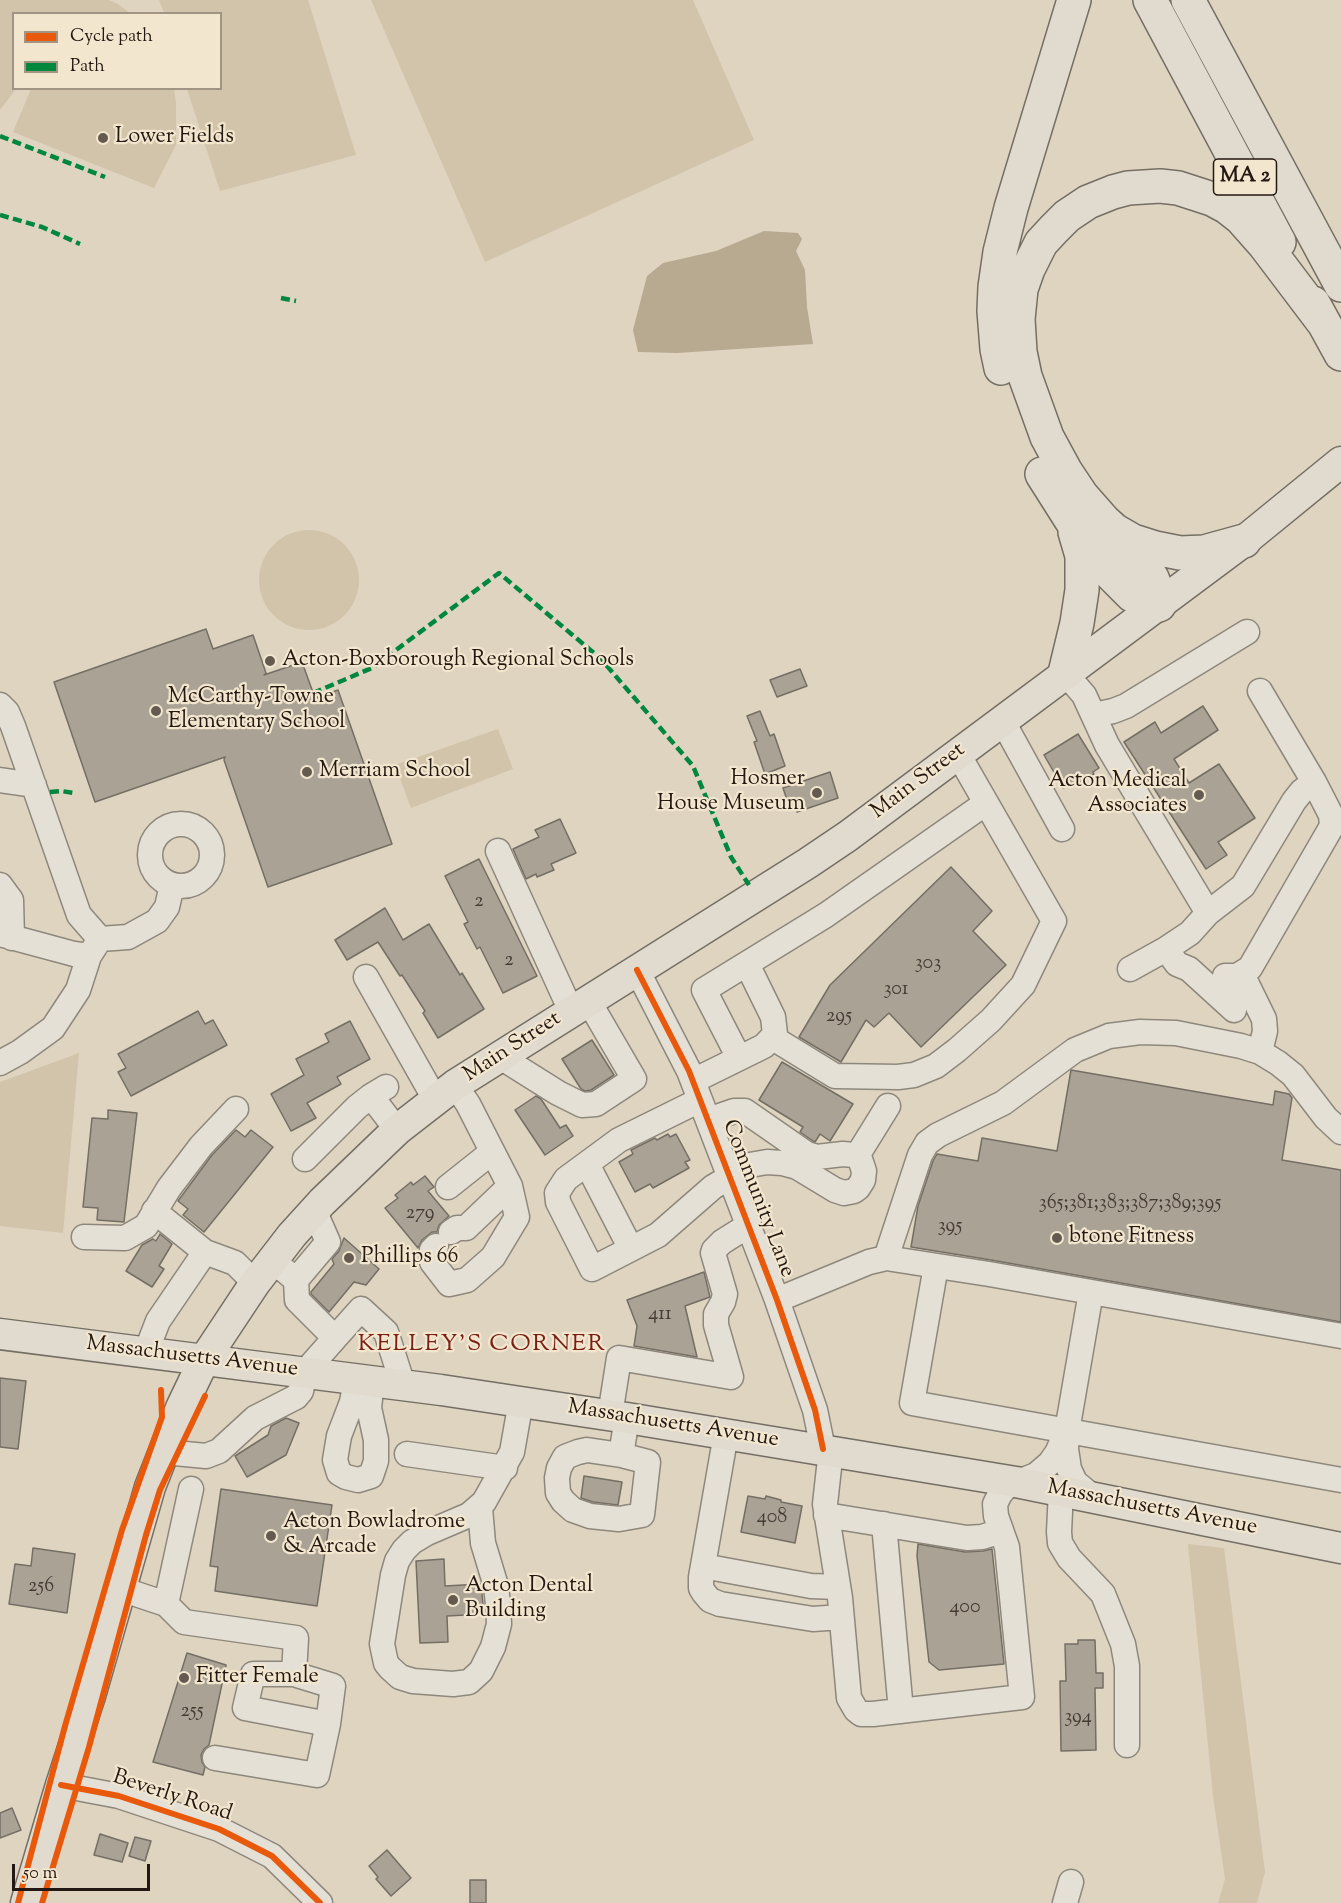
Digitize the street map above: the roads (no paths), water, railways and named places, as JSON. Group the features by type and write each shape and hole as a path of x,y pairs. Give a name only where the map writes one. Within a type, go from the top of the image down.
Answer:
{"highway":[{"path":"1074,0 1007,225 998,264 994,305 999,361 1014,413 1036,463 1096,556 1124,588 1138,599 1159,605 1152,578 1133,552 1074,484 1050,443 1029,389 1020,352 1018,319 1021,289 1041,243 1060,222 1088,202 1113,192 1128,188 1169,187 1204,196 1227,207 1248,225 1323,322"},
{"name":"MA 2","path":"1150,0 1341,354"},
{"name":"MA 2","path":"1188,0 1341,285"},
{"path":"1064,508 1076,534 1083,567 1079,612 1065,673"},
{"path":"1104,521 1133,541 1168,551 1204,552 1244,541"}],"main road":[{"name":"Main Street","path":"26,1903 90,1696 150,1487 183,1402 204,1360 263,1271 314,1210 397,1130 445,1092 808,863 1159,605 1244,541 1339,464"},
{"name":"Massachusetts Avenue","path":"0,1334 403,1385 618,1416 1016,1482 1341,1548"}],"street":[{"path":"1094,715 1126,706 1247,632"},
{"path":"1065,673 1084,694 1107,745 1208,913"},
{"path":"1166,949 1177,964 1189,969 1234,1010 1225,976 1237,976 1250,968 1330,831 1333,820 1331,815 1260,691"},
{"path":"0,705 7,712 13,726 79,915 94,948 78,990 53,1028 20,1052 0,1063"},
{"path":"1002,720 1062,829"},
{"path":"773,1038 831,1074 841,1077 907,1076 943,1061 981,1030 1023,985 1054,921 958,754"},
{"path":"0,780 34,785"},
{"path":"1130,969 1190,933 1208,913 1243,886 1294,801 1306,787 1314,782"},
{"path":"738,1058 704,990 826,915 986,803"},
{"path":"498,851 580,1006 634,1080 596,1104 582,1105 558,1093 499,1056"},
{"path":"0,885 11,900 6,936 74,954 128,937 157,921 167,907 171,885"},
{"path":"747,964 773,1017 776,1029 773,1038 764,1046 738,1058 701,1100 619,1140 566,1179 557,1193 558,1202 592,1269 658,1235 728,1173 767,1162 782,1162 797,1167 844,1193 854,1191 863,1180 864,1166 860,1159 826,1148 752,1115"},
{"name":"Community Lane","path":"637,970 681,1053 701,1100 777,1300 827,1450 826,1515 838,1587 848,1692 853,1707 867,1715 902,1711"},
{"path":"1242,974 1264,1019 1265,1031 1260,1052"},
{"path":"366,977 445,1092 468,1104 510,1186 517,1217 497,1251 467,1280 448,1284 446,1242 510,1186"},
{"path":"886,1258 920,1155 927,1143 938,1134 1004,1103 1075,1050 1109,1036 1152,1032 1188,1035 1260,1052 1293,1075 1326,1118 1341,1132"},
{"path":"305,1159 357,1107 379,1091 397,1130"},
{"path":"701,1100 745,1111 807,1154 817,1157 826,1148 888,1106"},
{"path":"84,1237 125,1238 146,1226 154,1211 201,1146 236,1109"},
{"path":"448,1187 492,1152"},
{"path":"587,1164 631,1249"},
{"path":"314,1210 328,1242 297,1280 297,1300 335,1338"},
{"path":"154,1211 205,1252 297,1280"},
{"path":"621,1455 618,1416 619,1358 731,1377 716,1324 716,1314 725,1294 713,1253 722,1242 749,1225"},
{"path":"146,1352 158,1322 205,1252"},
{"path":"777,1300 869,1262 886,1258 1341,1336"},
{"path":"936,1266 912,1403 1341,1480"},
{"path":"1091,1292 1066,1431 1066,1449 1072,1476 1093,1497"},
{"path":"164,1452 206,1456 219,1451 255,1418 297,1397 301,1391 305,1372 361,1309 386,1332 403,1385"},
{"path":"480,1508 483,1543 494,1578 498,1604 499,1624 493,1647 481,1671 469,1682 453,1684 412,1681 400,1677 386,1663 382,1644 397,1561 408,1546 418,1538 463,1519 480,1508 505,1468 514,1446 521,1401"},
{"path":"884,1524 902,1711 1022,1697 1007,1546 996,1516 996,1500 1002,1490 1036,1475 1050,1463 1066,1431"},
{"path":"726,1434 701,1588 710,1600 720,1604 813,1619 841,1617"},
{"path":"407,1454 505,1468"},
{"path":"166,1604 191,1489"},
{"path":"1061,1491 1059,1538 1063,1548 1074,1563 1100,1589 1124,1644 1127,1666 1127,1745"},
{"path":"826,1515 971,1538 1001,1531"},
{"path":"703,1566 811,1586 838,1587"},
{"path":"121,1589 166,1604 184,1623 296,1638 294,1674"},
{"path":"215,1758 317,1775 328,1724 333,1686 294,1674 253,1674 246,1708 328,1724"},
{"name":"Beverly Road","path":"61,1785 119,1796 219,1829 272,1857 320,1903"}],"place":[{"name":"Lower Fields","path":"103,138"},
{"name":"Acton-Boxborough Regional Schools","path":"270,661"},
{"name":"McCarthy-Towne Elementary School","path":"156,711"},
{"name":"Merriam School","path":"307,772"},
{"name":"Hosmer House Museum","path":"817,793"},
{"name":"Acton Medical Associates","path":"1199,795"},
{"name":"btone Fitness","path":"1057,1238"},
{"name":"Phillips 66","path":"349,1258"},
{"name":"Acton Bowladrome & Arcade","path":"271,1536"},
{"name":"Acton Dental Building","path":"453,1600"},
{"name":"Fitter Female","path":"184,1678"}],"district":[{"name":"KELLEY'S CORNER","path":"482,1346"}]}
